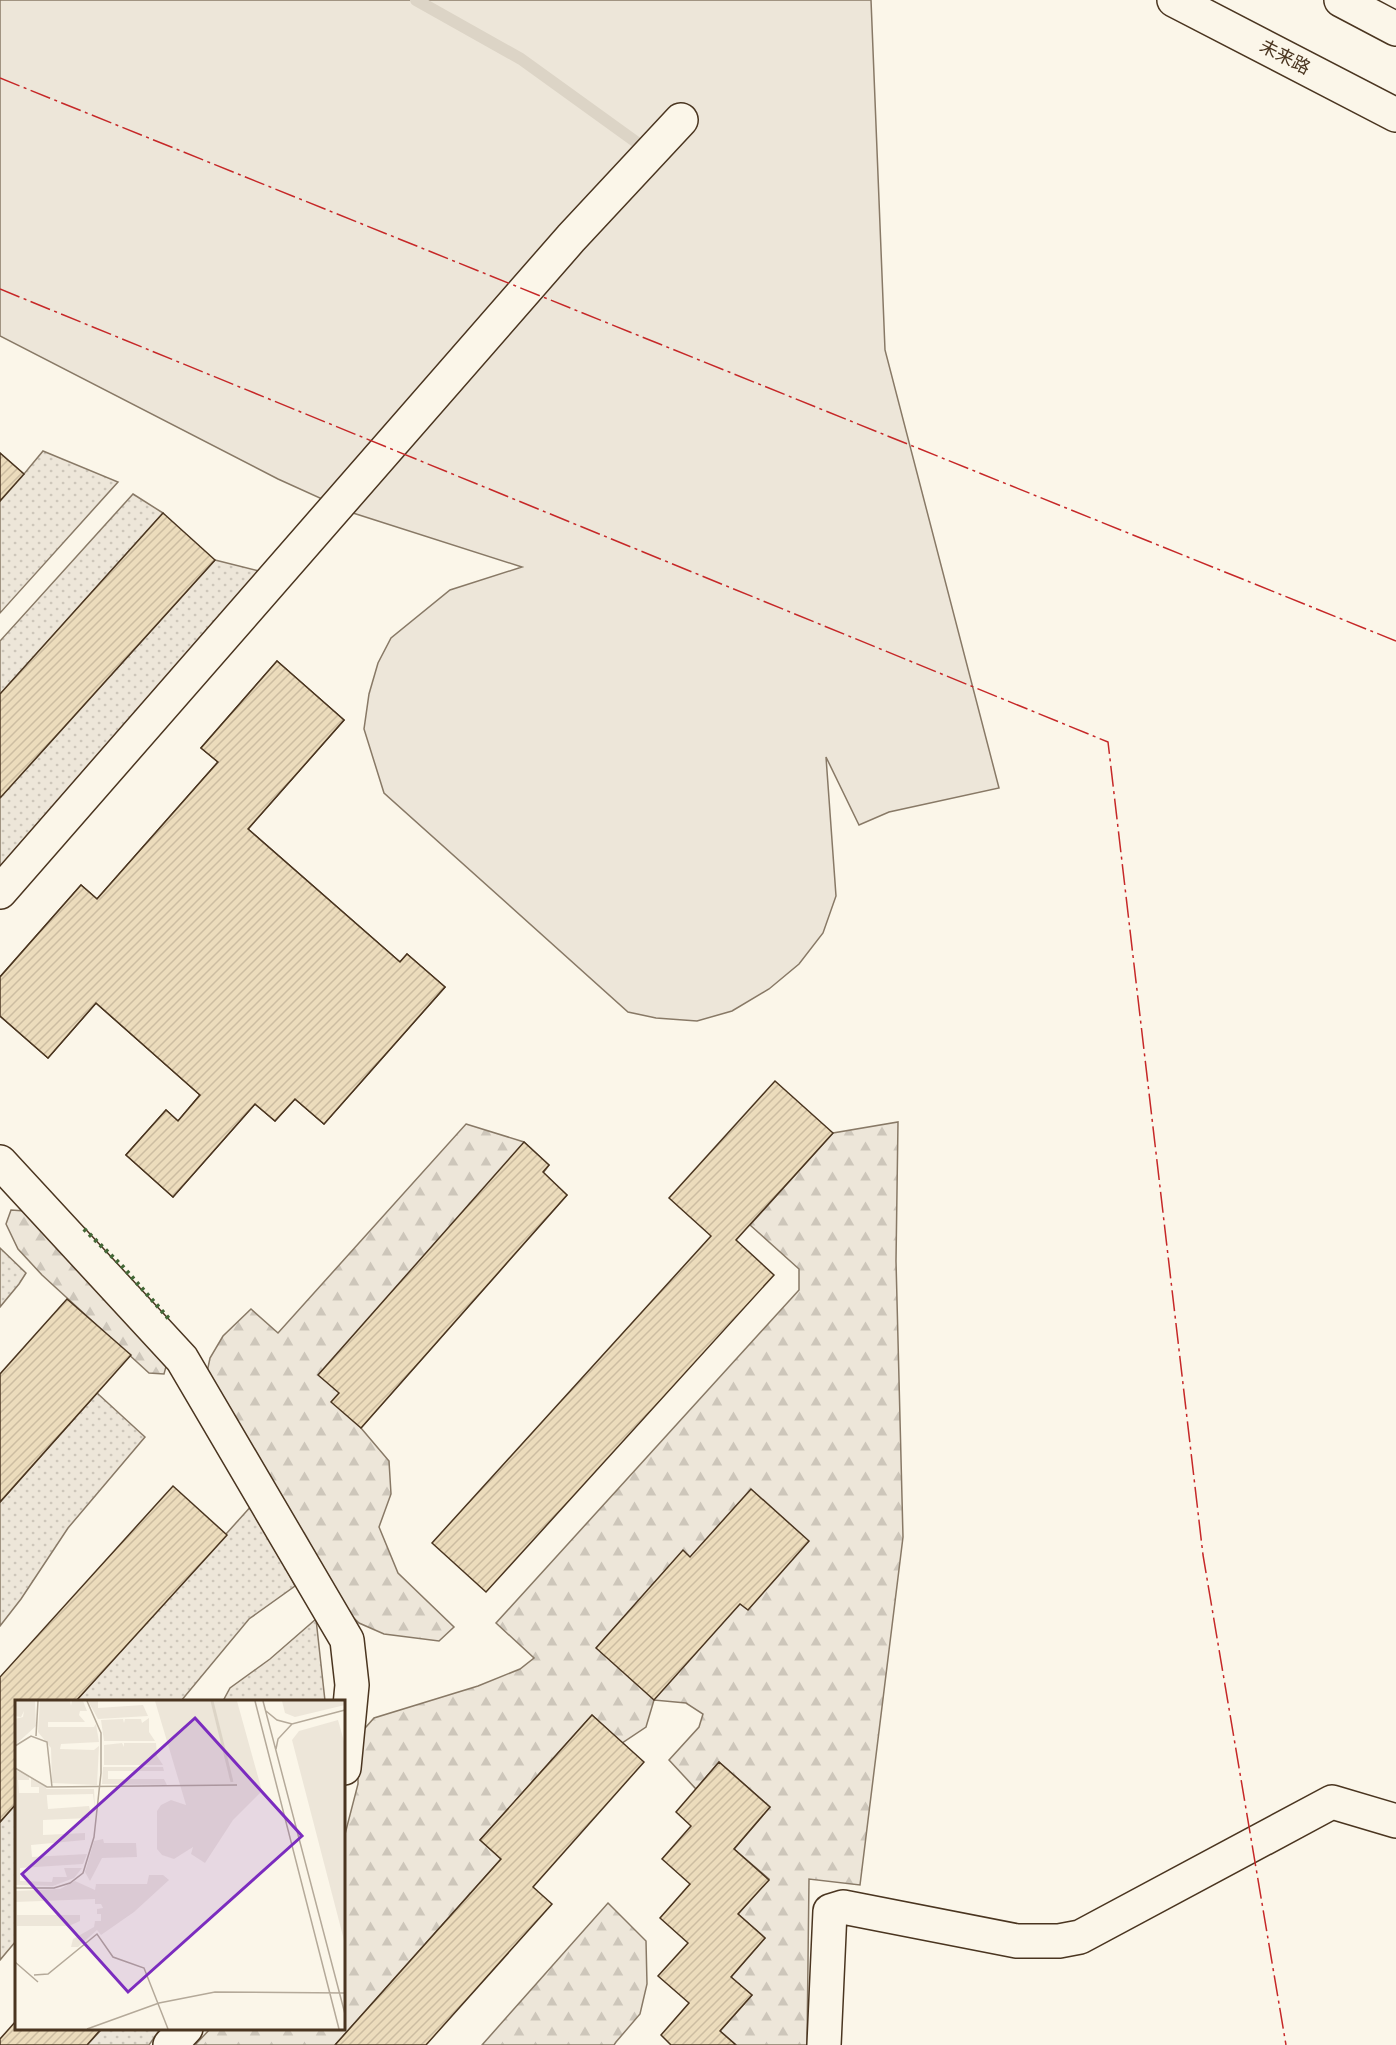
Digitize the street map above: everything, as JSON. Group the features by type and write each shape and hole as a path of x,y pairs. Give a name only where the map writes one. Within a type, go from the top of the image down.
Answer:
{"street":[{"name":"未来路","path":"1174,0 1396,115"},
{"path":"1341,0 1396,29"},
{"path":"0,892 598,209 681,120"},
{"path":"0,1162 182,1359 347,1640 352,1685 345,1758"},
{"path":"824,2045 830,1911 843,1907 1017,1941 1059,1941 1080,1937 1332,1802 1396,1821"},
{"path":"171,2045 184,2030"}],"green space":[{"path":"0,0 871,0 885,350 999,788 889,812 859,825 826,757 836,896 823,933 799,964 769,989 732,1011 697,1021 656,1018 628,1012 384,793 364,729 369,694 378,663 391,638 450,590 522,567 353,513 278,479 0,336"},
{"path":"43,451 118,482 0,613 0,453 24,474"},
{"path":"133,494 163,513 0,694 0,641"},
{"path":"215,560 267,573 0,867 0,798"},
{"path":"898,1122 896,1261 903,1537 860,1885 809,1879 807,2045 736,2045 720,2031 752,1995 731,1977 765,1938 738,1914 769,1879 734,1849 770,1807 719,1762 696,1789 669,1760 699,1727 703,1714 686,1703 654,1700 646,1727 622,1743 592,1715 480,1840 501,1859 335,2045 195,2045 209,2030 345,2030 345,1834 358,1784 358,1736 374,1718 478,1686 520,1669 534,1658 496,1623 799,1290 799,1269 750,1225 833,1133"},
{"path":"466,1124 524,1142 549,1165 543,1173 567,1195 361,1428 389,1461 391,1494 379,1527 398,1573 454,1627 439,1641 384,1634 359,1623 336,1601 206,1377 210,1358 223,1336 251,1309 278,1333"},
{"path":"11,1210 25,1211 167,1363 164,1374 149,1373 42,1275 18,1249 6,1224"},
{"path":"0,1248 26,1273 0,1307"},
{"path":"97,1393 145,1437 68,1528 21,1599 0,1626 0,1502"},
{"path":"253,1504 295,1586 249,1619 182,1700 77,1700"},
{"path":"316,1619 325,1700 224,1700 230,1688 270,1659"},
{"path":"15,1805 15,1942 0,1960 0,1822"},
{"path":"608,1903 646,1941 647,1984 640,2014 614,2045 482,2045"},
{"path":"101,2030 159,2030 149,2045 87,2045"}],"building":[{"path":"0,453 24,474 0,501"},
{"path":"163,513 215,560 0,798 0,694"},
{"path":"277,661 344,720 248,829 400,962 407,954 445,987 324,1124 295,1099 275,1121 255,1104 173,1197 126,1155 166,1110 178,1121 200,1095 96,1003 48,1058 0,1016 0,977 81,885 97,899 218,762 201,748","holes":["192,876 342,1009 272,1087 123,954"]},
{"path":"277,661 344,720 248,829 400,962 407,954 445,987 324,1124 295,1099 275,1121 255,1104 173,1197 126,1155 166,1110 178,1121 200,1095 96,1003 48,1058 0,1016 0,977 81,885 97,899 218,762 201,748"},
{"path":"775,1081 833,1133 736,1240 774,1275 486,1592 432,1543 711,1236 669,1198"},
{"path":"524,1142 549,1165 543,1172 567,1195 361,1428 331,1402 339,1393 318,1375"},
{"path":"67,1299 131,1355 0,1502 0,1374"},
{"path":"173,1486 227,1535 77,1700 15,1700 15,1805 0,1822 0,1677"},
{"path":"751,1489 809,1541 748,1610 740,1604 654,1700 596,1648 683,1550 690,1557"},
{"path":"592,1715 644,1762 533,1887 552,1904 426,2045 335,2045 501,1859 480,1840"},
{"path":"719,1762 770,1807 734,1849 769,1880 738,1914 765,1938 731,1977 752,1995 720,2031 736,2045 671,2045 661,2035 689,2003 658,1976 688,1943 660,1918 690,1884 662,1859 691,1826 676,1812"},
{"path":"15,2022 15,2030 100,2030 87,2045 0,2045 0,2039"}],"waterway":[{"path":"416,0 521,59 636,142"}],"hedge":[{"path":"84,1229 123,1267 169,1319"}],"power":[{"path":"0,78 1396,641"},
{"path":"0,289 1108,742 1203,1555 1286,2045"}]}
